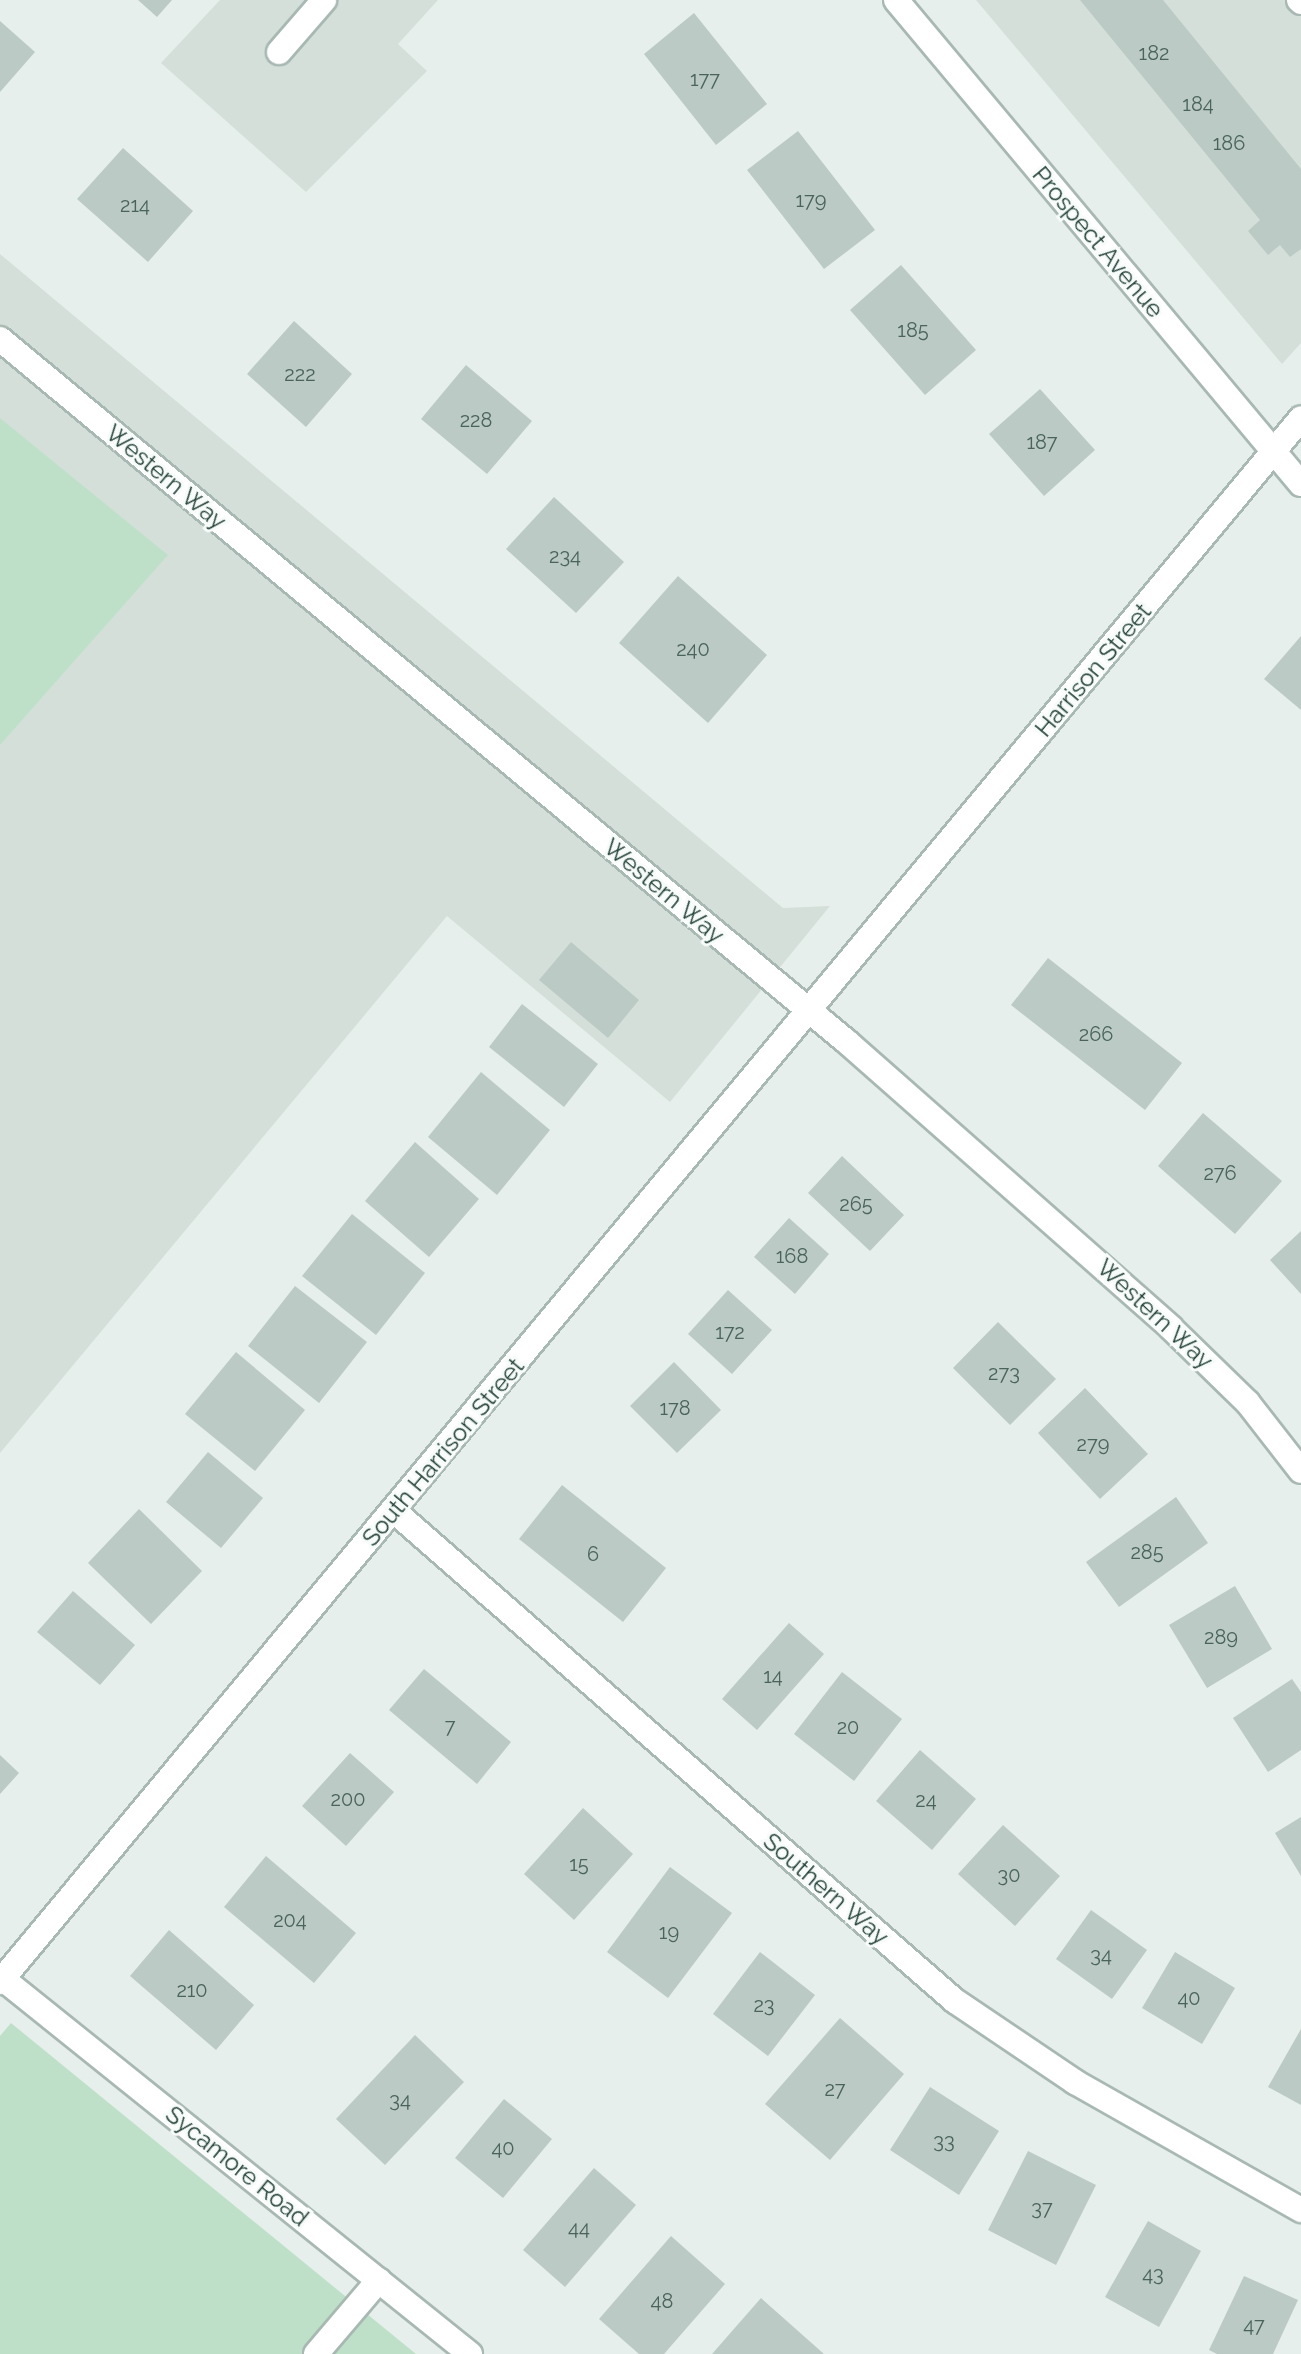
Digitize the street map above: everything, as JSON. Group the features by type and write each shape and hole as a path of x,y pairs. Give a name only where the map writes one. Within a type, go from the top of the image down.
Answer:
{"street":[{"path":"279,52 324,0"},
{"name":"Prospect Avenue","path":"896,0 1301,484"},
{"name":"Western Way","path":"0,339 808,1011 1171,1328 1248,1403 1301,1471"},
{"name":"Harrison Street","path":"884,921 1301,418"},
{"name":"South Harrison Street","path":"2,1980 884,921"},
{"name":"Southern Way","path":"394,1511 955,2001 1075,2082 1301,2210"},
{"name":"Sycamore Road","path":"2,1980 470,2354"},
{"path":"316,2354 379,2280"}],"shaded area":[{"path":"220,0 438,0 398,44 427,71 306,192 161,63"},
{"path":"976,0 1301,0 1301,343 1282,364"},
{"path":"0,254 783,908 830,906 670,1102 447,916 0,1453"}],"green space":[{"path":"0,418 168,555 0,745"},
{"path":"11,2023 416,2354 0,2354 0,2036"}],"building":[{"path":"138,0 172,0 157,17"},
{"path":"1080,0 1163,0 1301,169 1301,249 1290,257 1280,245 1268,255 1248,231 1260,220"},
{"path":"694,13 767,104 716,145 644,54"},
{"path":"0,21 35,52 0,92"},
{"path":"798,131 875,230 824,269 747,170"},
{"path":"123,148 193,211 148,262 77,199"},
{"path":"901,265 976,350 925,395 850,310"},
{"path":"294,321 352,374 306,427 247,374"},
{"path":"466,365 532,421 487,474 421,419"},
{"path":"1040,389 1095,450 1044,496 989,434"},
{"path":"554,497 624,562 576,613 506,549"},
{"path":"678,576 767,655 708,723 619,643"},
{"path":"1301,636 1301,710 1264,679"},
{"path":"571,942 639,1000 608,1038 539,980"},
{"path":"1048,958 1182,1063 1145,1110 1011,1005"},
{"path":"522,1004 598,1064 564,1107 489,1047"},
{"path":"481,1072 550,1130 497,1195 428,1137"},
{"path":"1203,1113 1282,1181 1235,1234 1158,1166"},
{"path":"415,1142 479,1199 429,1257 365,1201"},
{"path":"842,1156 904,1215 870,1251 808,1193"},
{"path":"352,1214 425,1273 376,1335 302,1276"},
{"path":"789,1218 829,1254 795,1294 754,1257"},
{"path":"1301,1231 1301,1294 1270,1260"},
{"path":"295,1286 367,1342 319,1403 248,1346"},
{"path":"728,1290 772,1330 732,1374 688,1334"},
{"path":"998,1322 1056,1379 1010,1425 953,1368"},
{"path":"236,1352 305,1410 255,1471 185,1414"},
{"path":"674,1362 721,1410 677,1453 630,1406"},
{"path":"1085,1388 1148,1454 1100,1499 1038,1433"},
{"path":"208,1452 263,1498 221,1548 166,1502"},
{"path":"562,1485 666,1568 623,1622 519,1539"},
{"path":"1176,1497 1208,1543 1119,1607 1086,1562"},
{"path":"139,1509 202,1571 151,1624 88,1563"},
{"path":"1235,1586 1272,1649 1207,1688 1169,1625"},
{"path":"73,1591 135,1645 100,1685 37,1632"},
{"path":"789,1623 824,1654 757,1730 722,1699"},
{"path":"424,1669 511,1742 477,1784 389,1710"},
{"path":"842,1672 902,1719 854,1781 794,1734"},
{"path":"1292,1679 1301,1692 1301,1750 1268,1772 1233,1718"},
{"path":"920,1750 976,1799 932,1850 876,1801"},
{"path":"350,1753 394,1792 346,1846 302,1806"},
{"path":"0,1755 19,1773 0,1794"},
{"path":"583,1808 633,1854 574,1920 524,1874"},
{"path":"1301,1817 1301,1876 1275,1833"},
{"path":"1003,1825 1060,1876 1015,1926 958,1874"},
{"path":"266,1856 356,1933 314,1983 224,1907"},
{"path":"670,1867 732,1913 668,1998 607,1952"},
{"path":"1091,1910 1147,1950 1112,1999 1056,1959"},
{"path":"169,1930 254,2005 216,2050 130,1976"},
{"path":"760,1952 815,1995 768,2056 713,2014"},
{"path":"1175,1952 1235,1988 1202,2044 1142,2008"},
{"path":"840,2018 904,2074 830,2160 765,2104"},
{"path":"1301,2029 1301,2105 1268,2087"},
{"path":"415,2035 464,2082 385,2165 336,2119"},
{"path":"930,2087 999,2131 959,2195 890,2150"},
{"path":"504,2099 552,2139 503,2198 455,2158"},
{"path":"1028,2151 1096,2185 1056,2265 988,2230"},
{"path":"594,2168 636,2205 565,2287 523,2250"},
{"path":"1148,2221 1201,2251 1159,2327 1105,2297"},
{"path":"671,2236 725,2284 664,2354 639,2354 599,2319"},
{"path":"1244,2276 1298,2300 1273,2354 1217,2354 1209,2350"},
{"path":"761,2298 824,2354 712,2354"}]}
